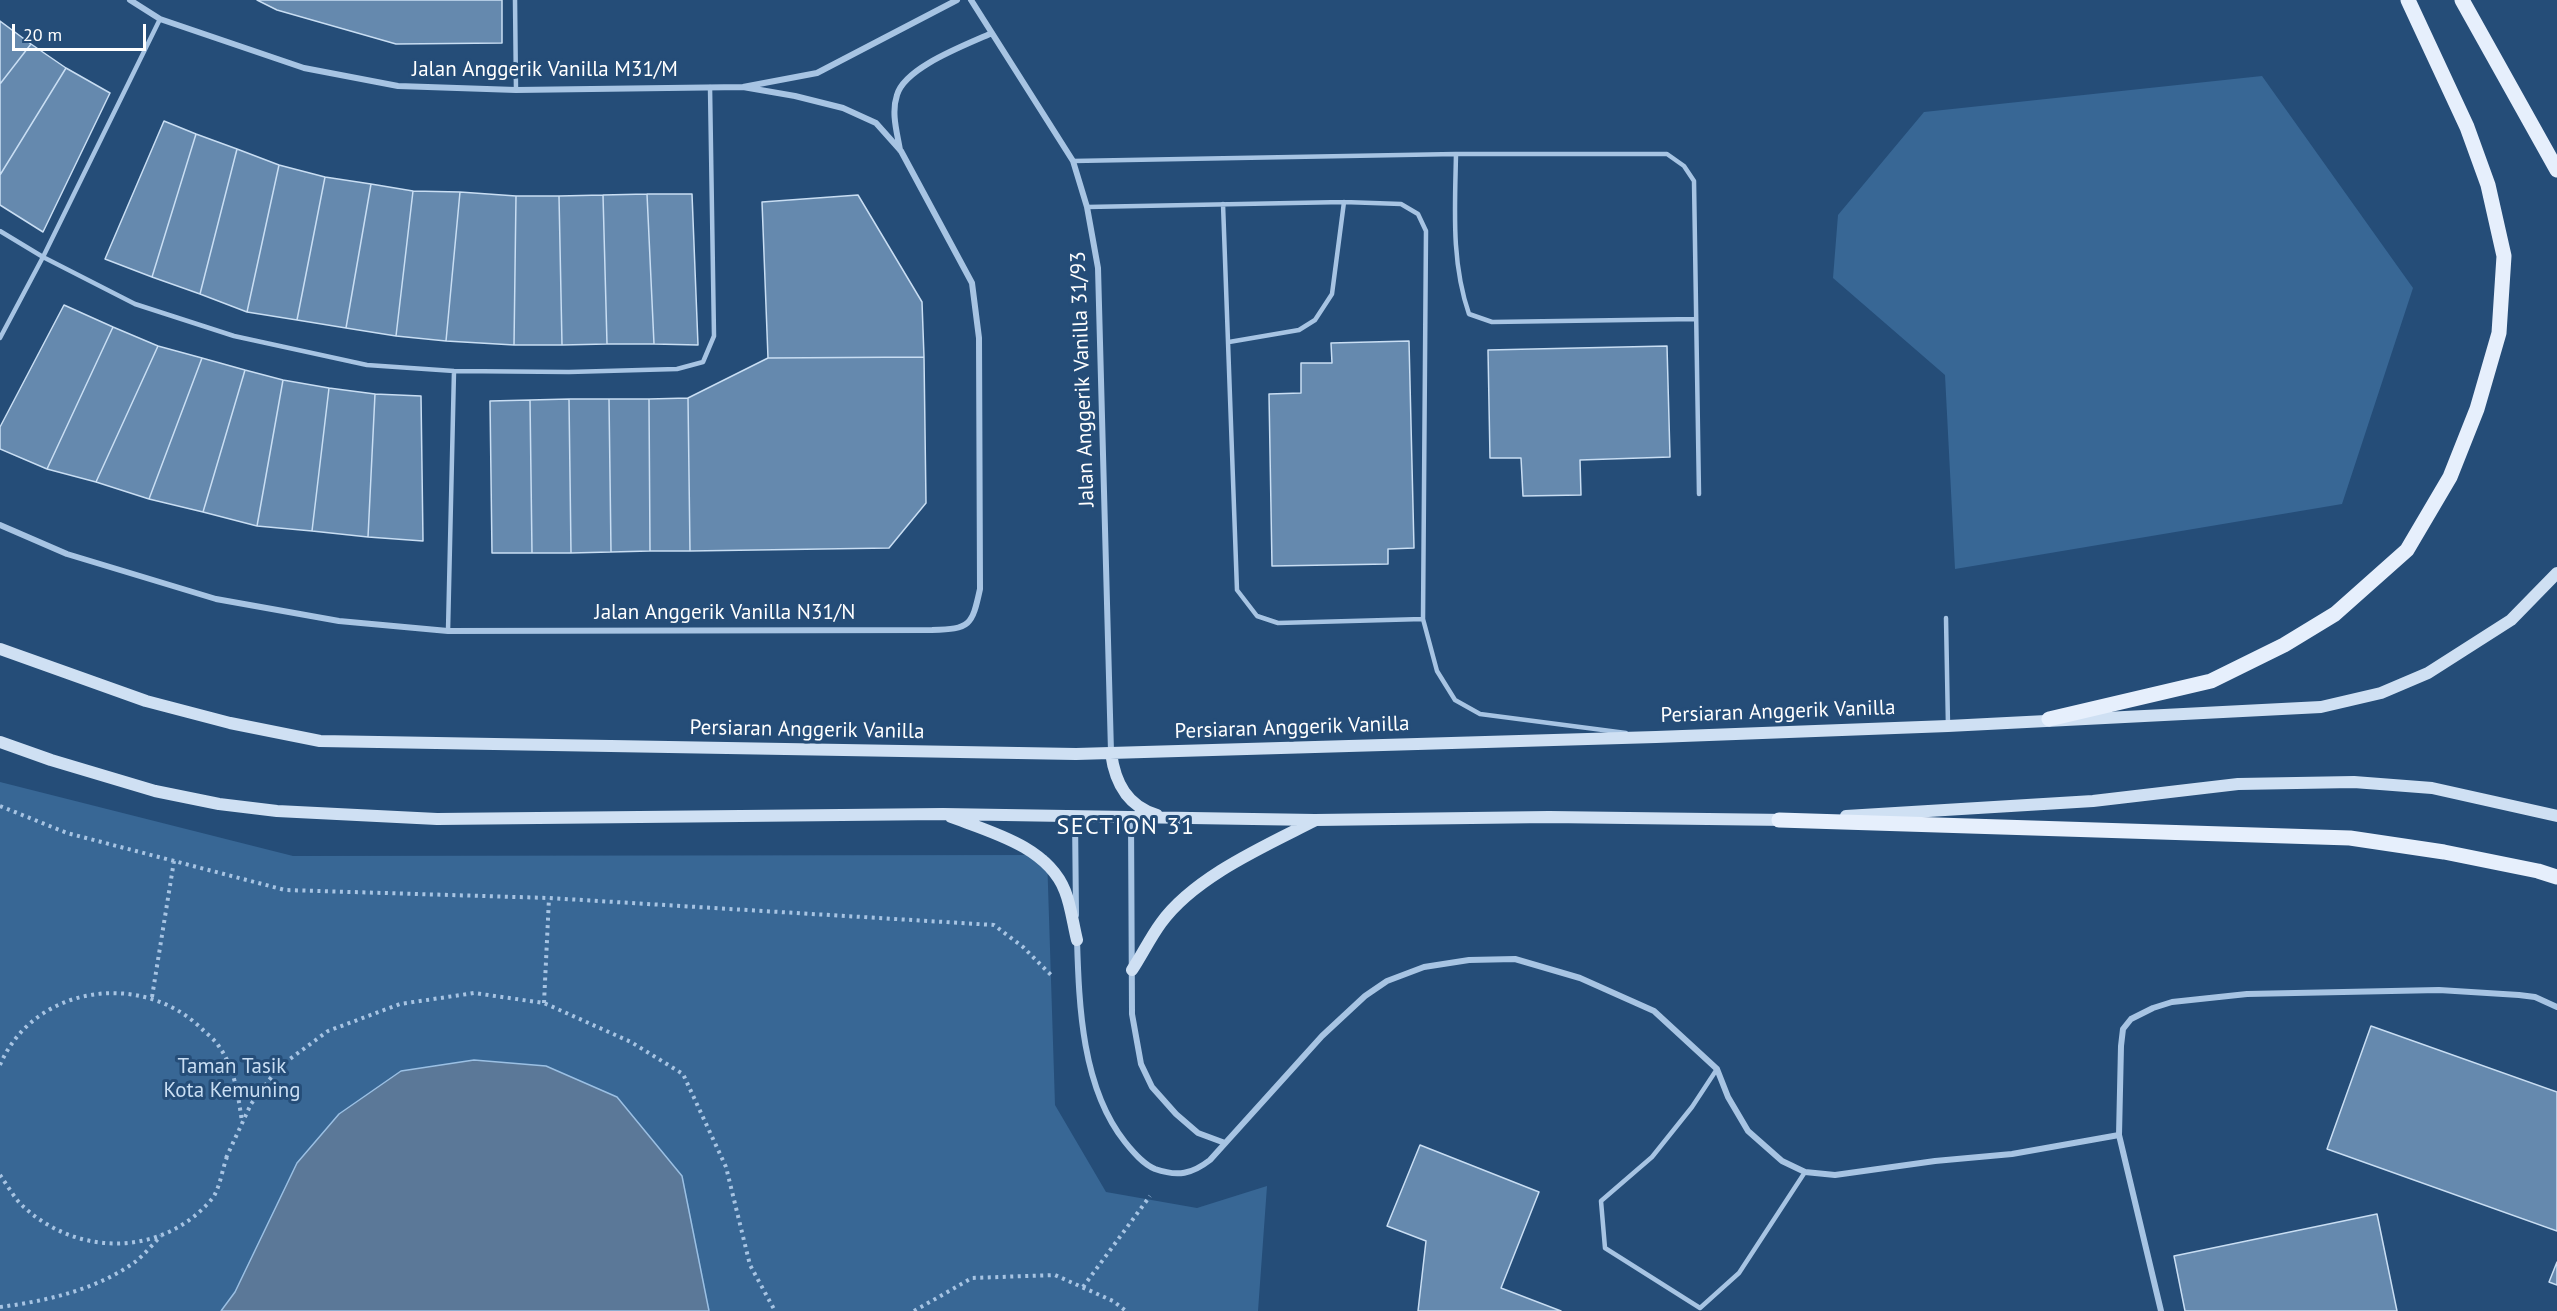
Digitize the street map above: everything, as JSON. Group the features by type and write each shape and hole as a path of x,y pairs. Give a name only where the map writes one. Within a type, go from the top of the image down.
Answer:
{"main road":[{"path":"2049,719 2211,681 2284,645 2335,614 2407,550 2450,477 2477,410 2499,333 2504,256 2488,185 2467,127 2408,0"},
{"path":"2462,0 2557,170"},
{"name":"Persiaran Anggerik Vanilla","path":"0,649 146,701 230,723 320,741 1111,753 1948,726 2049,719 2321,707 2381,693 2428,673 2511,620 2557,573"},
{"path":"0,742 155,791 219,804 277,810 437,819 943,814 1315,820 1549,817 1779,820 2350,838 2444,852 2557,877"},
{"path":"1111,753 1117,780 1124,793 1134,804 1162,817"},
{"path":"1779,820 2093,801 2238,784 2354,782 2432,788 2557,816"},
{"path":"943,814 1009,840 1049,865 1065,890 1077,940"},
{"path":"1132,970 1162,921 1195,888 1315,820"}],"street":[{"name":"Jalan Anggerik Vanilla M31/M","path":"130,0 160,19 304,68 398,86 516,90 743,87 817,73 957,0"},
{"name":"Jalan Anggerik Vanilla 31/93","path":"971,0 1073,161 1087,207 1098,268 1111,753"},
{"path":"901,151 894,118 897,93 915,70 992,33"},
{"path":"743,87 795,96 843,108 876,123 901,151"},
{"name":"Jalan Anggerik Vanilla N31/N","path":"0,525 67,554 216,599 339,621 448,631 958,629 969,624 974,616 980,589 979,338 972,283 901,151"},
{"path":"1075,816 1079,1005 1097,1095 1111,1125 1132,1152 1149,1167 1167,1173 1194,1172 1210,1160 1346,1012 1387,981 1435,965 1469,960 1515,959 1580,978 1654,1011 1717,1070 1728,1097 1748,1131 1782,1161 1805,1172 1835,1175 1935,1161 2012,1154 2119,1135"},
{"path":"1131,817 1132,1014 1141,1064 1152,1087 1176,1114 1198,1133 1225,1143"},
{"path":"2161,1311 2119,1135 2123,1029 2131,1019 2152,1008 2172,1002 2247,994 2439,990 2519,994 2535,997 2557,1007"}],"lane":[{"path":"515,0 516,90"},
{"path":"0,338 43,257 160,19"},
{"path":"0,231 43,257 135,304 234,336 367,365 454,371 569,372 677,369 703,362 714,336 710,87"},
{"path":"1073,161 1456,154 1668,154 1684,166 1694,181 1698,494"},
{"path":"1456,154 1455,243 1460,288 1469,314 1492,322 1695,319"},
{"path":"1087,207 1344,202 1401,204 1418,214 1426,231 1423,620 1437,671 1455,700 1480,714 1656,736"},
{"path":"1229,342 1299,330 1315,320 1332,294 1344,202"},
{"path":"1223,204 1237,590 1257,616 1278,623 1423,620"},
{"path":"448,631 454,371"},
{"path":"1946,618 1948,726"},
{"path":"1717,1070 1692,1107 1652,1157 1601,1202 1605,1248 1700,1308 1739,1273 1805,1172"}],"path":[{"path":"0,806 67,833 285,890 549,898 994,925 1023,946 1079,1005"},
{"path":"152,997 174,861"},
{"path":"543,1003 549,898"},
{"path":"0,1065 6,1052 34,1020 70,999 110,991 152,997 189,1015 218,1044 236,1081 242,1122 226,1158 213,1198 181,1226 141,1242 99,1244 58,1232 24,1208 0,1175"},
{"path":"226,1158 251,1104 279,1067 328,1031 400,1004 474,993 543,1003 631,1042 683,1074 726,1167 750,1265 775,1311"},
{"path":"1083,1287 1167,1173"},
{"path":"0,1307 37,1302 92,1285 135,1262 164,1233"},
{"path":"914,1311 972,1278 1055,1275 1113,1301 1126,1311"}],"green space":[{"path":"2262,76 2413,288 2342,504 1955,569 1945,375 1833,278 1838,215 1924,112"},
{"name":"Taman Tasik Kota Kemuning","path":"0,782 293,856 1047,855 1055,1105 1106,1192 1197,1208 1267,1186 1258,1311 0,1311"}],"shaded area":[{"path":"474,1060 546,1066 617,1097 682,1176 709,1311 221,1311 235,1292 297,1163 339,1114 401,1071"}],"building":[{"path":"257,0 502,0 502,43 396,44 277,10"},
{"path":"0,21 31,44 0,84"},
{"path":"31,44 66,68 0,175 0,84"},
{"path":"66,68 110,93 43,232 0,205 0,175"},
{"path":"164,121 196,134 152,277 105,259"},
{"path":"196,134 237,149 200,294 152,277"},
{"path":"237,149 279,165 247,312 200,294"},
{"path":"279,165 325,177 297,320 247,312"},
{"path":"325,177 371,184 346,328 297,320"},
{"path":"371,184 413,191 396,336 346,328"},
{"path":"413,191 460,192 446,341 396,336"},
{"path":"460,192 516,196 514,345 446,341"},
{"path":"647,194 692,194 698,345 654,344"},
{"path":"647,194 654,344 607,344 603,195"},
{"path":"603,195 607,344 562,345 559,196"},
{"path":"858,195 922,302 924,357 768,358 762,202"},
{"path":"516,196 559,196 562,345 514,345"},
{"path":"64,305 113,327 47,469 0,449 0,427"},
{"path":"113,327 158,346 96,482 47,469"},
{"path":"1409,341 1414,548 1388,549 1388,564 1272,566 1269,394 1301,393 1301,363 1332,363 1331,343"},
{"path":"158,346 202,358 149,499 96,482"},
{"path":"1667,346 1670,457 1580,460 1581,495 1523,496 1521,458 1490,458 1488,350"},
{"path":"924,357 926,503 889,548 690,551 688,398 768,358"},
{"path":"202,358 245,370 203,512 149,499"},
{"path":"245,370 283,380 257,526 203,512"},
{"path":"283,380 329,388 312,531 257,526"},
{"path":"329,388 375,394 368,537 312,531"},
{"path":"375,394 421,396 423,541 368,537"},
{"path":"688,398 690,551 650,551 649,399"},
{"path":"569,399 571,553 532,553 530,400"},
{"path":"569,399 609,399 611,552 571,553"},
{"path":"609,399 649,399 650,551 611,552"},
{"path":"530,400 532,553 492,553 490,401"},
{"path":"2371,1026 2557,1092 2557,1231 2327,1149"},
{"path":"1420,1145 1539,1192 1501,1288 1561,1311 1418,1311 1426,1241 1387,1226"},
{"path":"2377,1214 2397,1311 2185,1311 2174,1256"},
{"path":"2557,1262 2557,1285 2549,1282"}],"district":[{"name":"SECTION 31","path":"1126,827"}]}
